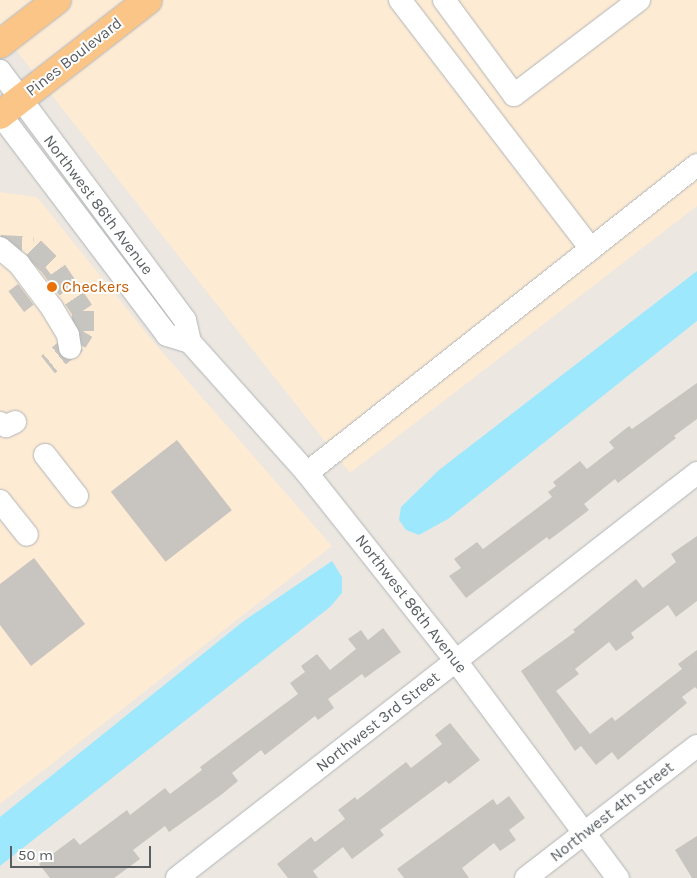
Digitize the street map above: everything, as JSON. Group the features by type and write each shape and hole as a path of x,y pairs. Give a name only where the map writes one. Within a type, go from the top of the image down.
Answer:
{"highway":[{"path":"0,44 57,0"},
{"name":"Pines Boulevard","path":"5,111 148,0"}],"street":[{"path":"400,0 591,249"},
{"path":"444,0 514,95 639,0"},
{"name":"Northwest 86th Avenue","path":"0,71 5,111 167,335 190,342 307,473 456,661 618,878"},
{"path":"307,473 697,165"},
{"path":"0,248 18,264 52,308 68,335 70,348"},
{"path":"45,455 77,496"},
{"name":"Northwest 3rd Street","path":"177,878 697,473"},
{"path":"0,501 27,535"},
{"name":"Northwest 4th Street","path":"526,878 697,746"}],"shaded area":[{"path":"0,0 697,0 697,206 350,473 0,30"},
{"path":"0,192 37,197 151,339 332,546 0,804"}],"water":[{"path":"697,271 697,321 448,519 419,535 406,530 399,520 401,507 439,470"},
{"path":"332,561 342,577 342,593 330,607 0,866 0,817 245,620"}],"building":[{"path":"43,264 59,285 54,288 38,268"},
{"path":"18,284 34,305 24,312 8,291"},
{"path":"697,383 697,419 674,436 676,438 618,483 615,479 584,504 589,510 549,540 547,537 466,598 449,576 461,568 454,559 477,542 483,549 552,497 548,492 556,486 553,482 580,461 587,469 614,448 609,442 629,426 632,429"},
{"path":"177,440 232,510 166,562 111,492"},
{"path":"697,536 697,601 676,617 668,605 631,633 634,638 616,651 609,642 575,669 579,674 556,691 590,734 612,717 615,721 682,669 678,664 697,650 697,689 695,687 682,697 687,703 618,760 612,752 596,765 581,746 575,751 521,671 575,632 573,630 636,579 643,588 676,562 671,554"},
{"path":"34,558 85,624 31,666 0,625 0,584"},
{"path":"383,628 401,652 365,678 362,674 328,699 334,708 318,720 315,716 265,755 261,750 232,773 238,781 221,795 169,832 165,826 133,850 140,859 114,878 50,878 39,864 74,838 80,845 127,810 130,815 165,788 170,794 202,770 200,767 298,694 290,683 305,672 301,666 317,654 330,670 356,649 348,639 361,630 368,640"},
{"path":"450,723 480,760 449,784 446,781 380,830 384,835 352,859 343,847 313,871 318,878 288,878 277,864 311,837 315,842 345,819 338,810 355,797 357,800 406,762 411,768 442,744 435,735"},
{"path":"509,796 525,818 509,830 516,840 500,851 494,843 462,868 469,878 404,878 397,869 493,799 497,805"},
{"path":"697,836 697,878 692,878 675,850"}],"tunnel":[{"path":"0,246 33,248 56,271 83,311 83,331 76,342 48,365"}],"place":[{"name":"Checkers","path":"52,287"}]}
